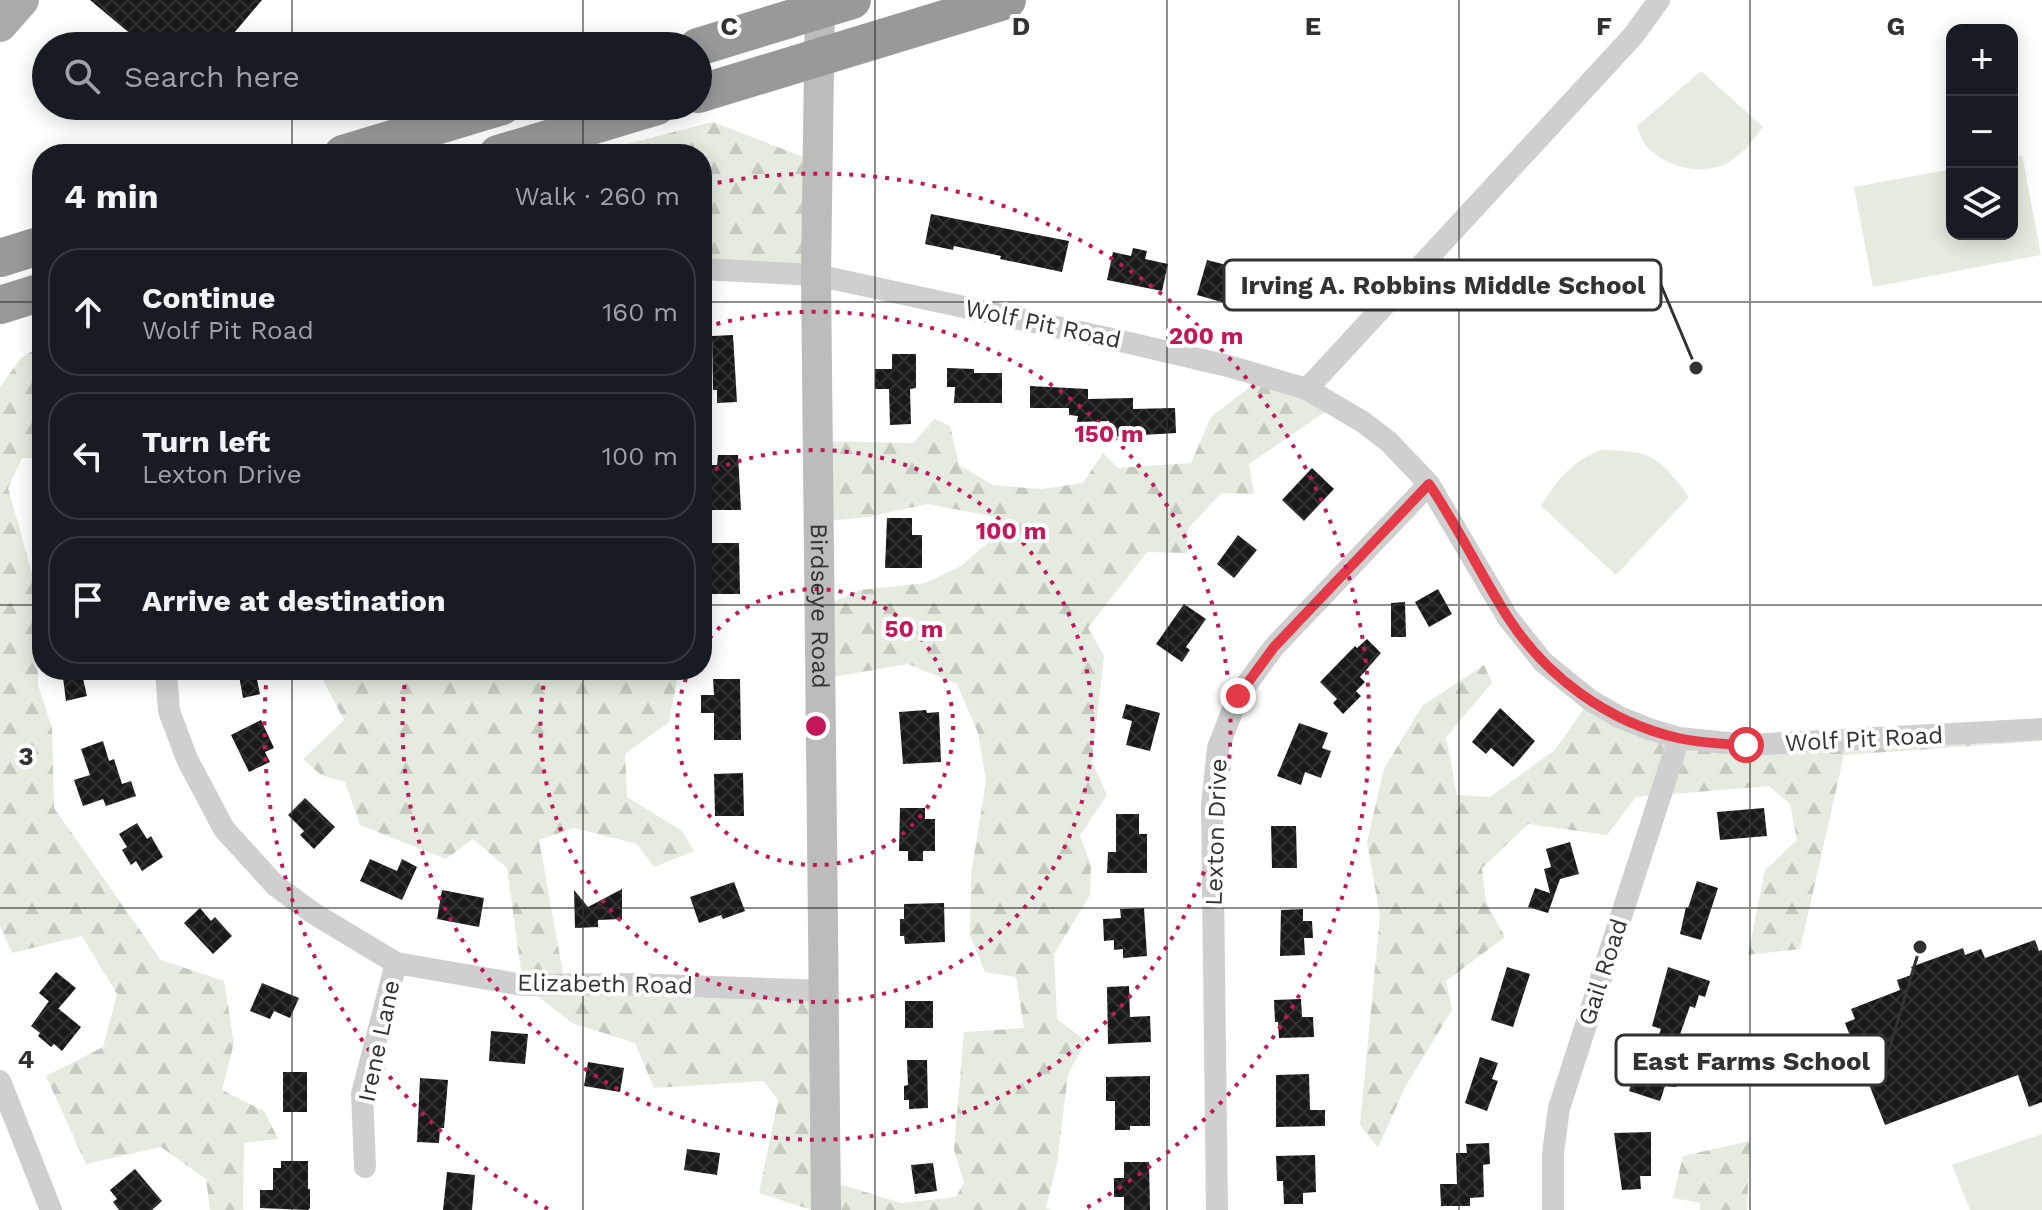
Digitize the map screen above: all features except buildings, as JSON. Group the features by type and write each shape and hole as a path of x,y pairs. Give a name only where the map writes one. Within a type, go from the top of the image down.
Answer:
{"highway":[{"path":"712,43 852,0"},
{"path":"712,90 1007,0"},
{"path":"376,144 456,120"},
{"path":"531,144 611,120"},
{"path":"0,247 32,245"},
{"path":"0,258 32,248"},
{"path":"0,305 32,295"}],"main road":[{"path":"0,25 22,0"},
{"name":"Birdseye Road","path":"820,0 816,275 826,1210"}],"street":[{"path":"1307,389 1633,36 1659,0"},
{"name":"Wolf Pit Road","path":"712,270 816,275 1112,339 1228,366 1307,389 1363,422 1389,442 1429,484 1508,618 1543,662 1567,684 1619,717 1679,738 1709,743 1784,745 2042,729"},
{"name":"Lexton Drive","path":"1217,1210 1212,805 1218,748 1238,696 1274,647 1429,484"},
{"name":"Elizabeth Road","path":"167,680 169,711 187,759 224,829 276,886 313,913 396,963 523,985 632,984 823,991"},
{"name":"Gail Road","path":"1553,1210 1553,1153 1559,1108 1679,738"},
{"name":"Irene Lane","path":"365,1167 362,1094 396,963"},
{"path":"0,1081 51,1210"}],"green space":[{"path":"1701,71 1763,127 1735,158 1723,165 1691,169 1670,163 1651,151 1637,126"},
{"path":"713,122 816,162 816,275 712,270 712,144 627,144"},
{"path":"2022,155 2041,255 1873,287 1854,187 1946,170 1946,240 2018,240 2018,156"},
{"path":"32,351 32,458 22,458 8,488 32,573 32,680 38,680 52,728 54,808 161,960 224,981 234,1043 222,1090 264,1111 278,1139 244,1143 243,1210 210,1210 206,1179 161,1147 86,1164 46,1076 103,1047 117,994 82,936 12,953 0,926 0,387 21,358"},
{"path":"1264,376 1335,405 1249,464 1254,494 1221,493 1188,529 1187,553 1147,552 1088,628 1104,656 1092,761 1107,795 1080,835 1091,866 1090,895 1054,954 1057,1019 1086,1041 1068,1074 1057,1163 1046,1208 1053,1210 812,1210 759,1193 778,1100 764,1081 654,1088 635,1043 572,1023 523,985 507,868 473,839 446,859 360,825 345,782 321,775 303,759 344,720 323,680 677,680 669,722 625,754 627,797 682,831 694,851 654,867 637,844 574,828 539,840 565,984 823,991 826,1180 901,1203 956,1197 964,1182 954,1150 964,1032 1024,1028 1016,977 985,972 970,935 971,875 986,781 978,733 957,684 908,664 820,679 819,608 860,590 925,583 961,566 992,539 996,517 928,504 868,517 819,522 818,441 913,443 934,419 950,426 959,465 993,485 1042,489 1083,483 1103,453 1118,468 1191,463 1211,417"},
{"path":"1601,450 1632,452 1653,458 1670,472 1689,497 1616,575 1541,506 1566,472"},
{"path":"1484,665 1492,683 1446,737 1457,795 1490,797 1555,750 1590,700 1679,738 2042,729 2042,741 1844,755 1800,949 1748,955 1765,870 1797,840 1790,804 1769,786 1636,797 1607,835 1528,824 1482,868 1486,902 1505,937 1446,981 1452,1010 1405,1087 1378,1148 1360,1125 1380,916 1367,842 1384,769 1422,706"},
{"path":"2042,1134 2042,1210 1970,1210 1952,1165"},
{"path":"1750,1141 1747,1210 1700,1210 1700,1203 1673,1198 1683,1156"}],"place":[{"name":"Irving A. Robbins Middle School","path":"1696,368"},
{"name":"East Farms School","path":"1920,947"}],"route":[{"path":"1238,696 1274,647 1429,484 1508,618 1543,662 1567,684 1619,717 1649,729 1709,743 1746,745"}]}
